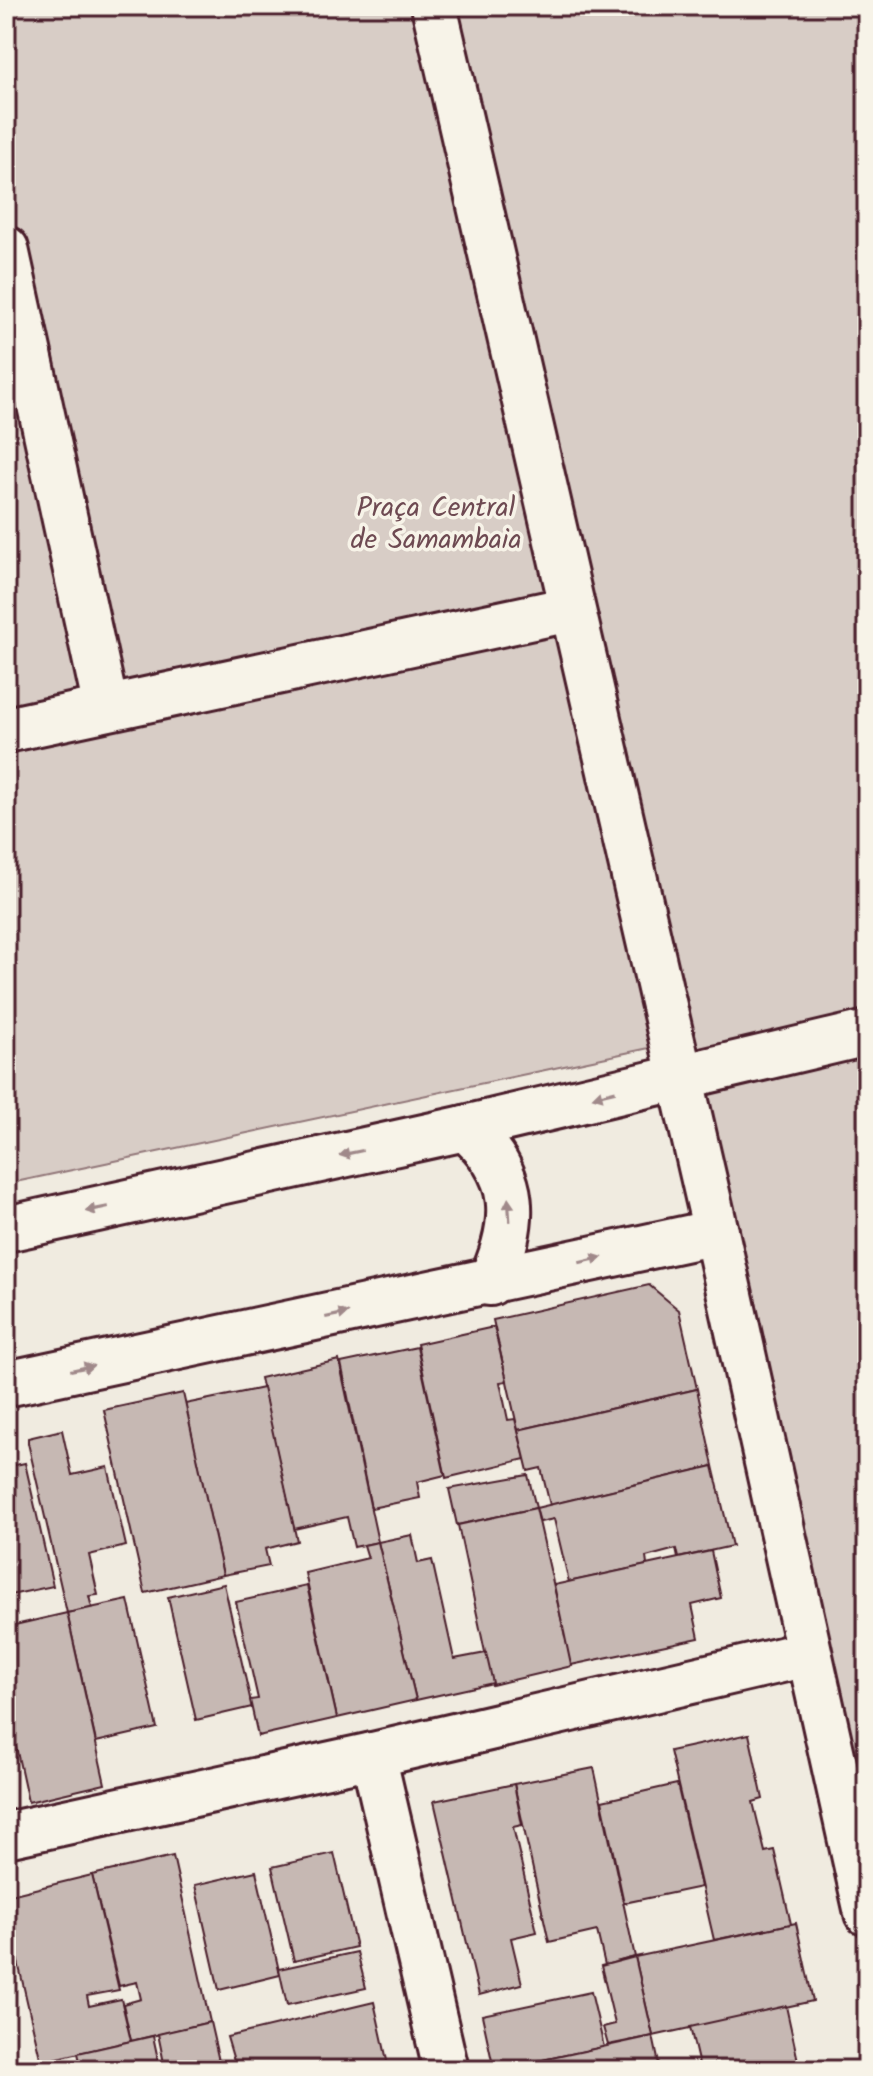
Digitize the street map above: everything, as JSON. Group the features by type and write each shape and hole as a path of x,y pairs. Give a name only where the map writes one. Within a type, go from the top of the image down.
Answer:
{"street":[{"path":"434,6 570,609 716,1232 807,1654 867,1913"},
{"path":"6,249 106,708"},
{"path":"6,730 570,609"},
{"path":"6,1229 465,1128 867,1033"},
{"path":"465,1128 483,1144 504,1179 508,1198 507,1246 490,1283"},
{"path":"6,1384 490,1283 716,1232"},
{"path":"6,1835 373,1755 807,1654"},
{"path":"373,1755 446,2070"}],"green space":[{"name":"Praça Central de Samambaia","path":"6,6 867,6 867,1810 692,1039 6,1184"}],"building":[{"path":"649,1285 679,1310 697,1389 518,1430 493,1320"},
{"path":"494,1327 507,1381 500,1382 508,1420 515,1419 525,1459 446,1478 417,1344"},
{"path":"417,1347 445,1475 417,1482 420,1498 371,1508 341,1363"},
{"path":"339,1360 378,1542 354,1547 347,1517 294,1529 260,1378"},
{"path":"263,1388 297,1541 265,1549 269,1566 223,1575 185,1404"},
{"path":"697,1389 713,1466 550,1505 541,1468 528,1471 518,1430"},
{"path":"183,1393 223,1575 145,1593 104,1410"},
{"path":"62,1430 72,1475 108,1467 126,1546 89,1555 98,1595 89,1596 92,1608 67,1613 28,1443 28,1438"},
{"path":"25,1463 53,1586 6,1596 6,1467"},
{"path":"713,1466 732,1546 678,1558 676,1549 646,1557 647,1565 569,1582 554,1519 540,1522 536,1508"},
{"path":"528,1475 536,1508 457,1525 449,1489"},
{"path":"536,1508 572,1666 492,1685 458,1525"},
{"path":"412,1535 418,1563 432,1560 454,1659 486,1653 493,1683 416,1700 378,1542"},
{"path":"378,1542 416,1700 337,1718 305,1573 368,1558 364,1545"},
{"path":"711,1551 721,1598 692,1605 699,1638 571,1665 554,1585"},
{"path":"224,1584 252,1707 196,1720 168,1597"},
{"path":"307,1586 337,1718 258,1736 250,1700 258,1699 236,1602"},
{"path":"128,1600 157,1728 96,1742 67,1613"},
{"path":"67,1613 105,1784 28,1802 6,1701 6,1627"},
{"path":"749,1734 763,1799 753,1802 765,1852 774,1850 791,1924 714,1940 670,1751"},
{"path":"594,1768 635,1957 605,1965 597,1931 549,1942 514,1784"},
{"path":"514,1784 522,1825 513,1827 537,1932 511,1938 522,1984 479,1995 434,1801"},
{"path":"677,1784 701,1887 624,1903 602,1801"},
{"path":"334,1853 356,1947 294,1961 272,1867"},
{"path":"173,1856 210,2022 131,2041 123,2004 141,1999 137,1982 119,1986 92,1875"},
{"path":"256,1871 280,1975 219,1990 195,1885"},
{"path":"92,1875 119,1990 87,1996 89,2006 121,1999 131,2041 41,2062 6,1910 6,1896"},
{"path":"796,1923 813,2001 653,2036 635,1957"},
{"path":"357,1952 366,1988 287,2005 279,1969"},
{"path":"635,1957 653,2036 608,2045 603,2027 615,2024 601,1966"},
{"path":"591,1992 604,2047 494,2070 482,2015"},
{"path":"374,2002 388,2065 366,2070 221,2070 220,2067 235,2064 227,2037"},
{"path":"786,2006 800,2070 700,2070 690,2027"},
{"path":"210,2022 221,2070 82,2070 78,2053 153,2036 159,2064 164,2063 158,2034"},
{"path":"653,2036 659,2064 647,2067 648,2070 497,2070"}]}
